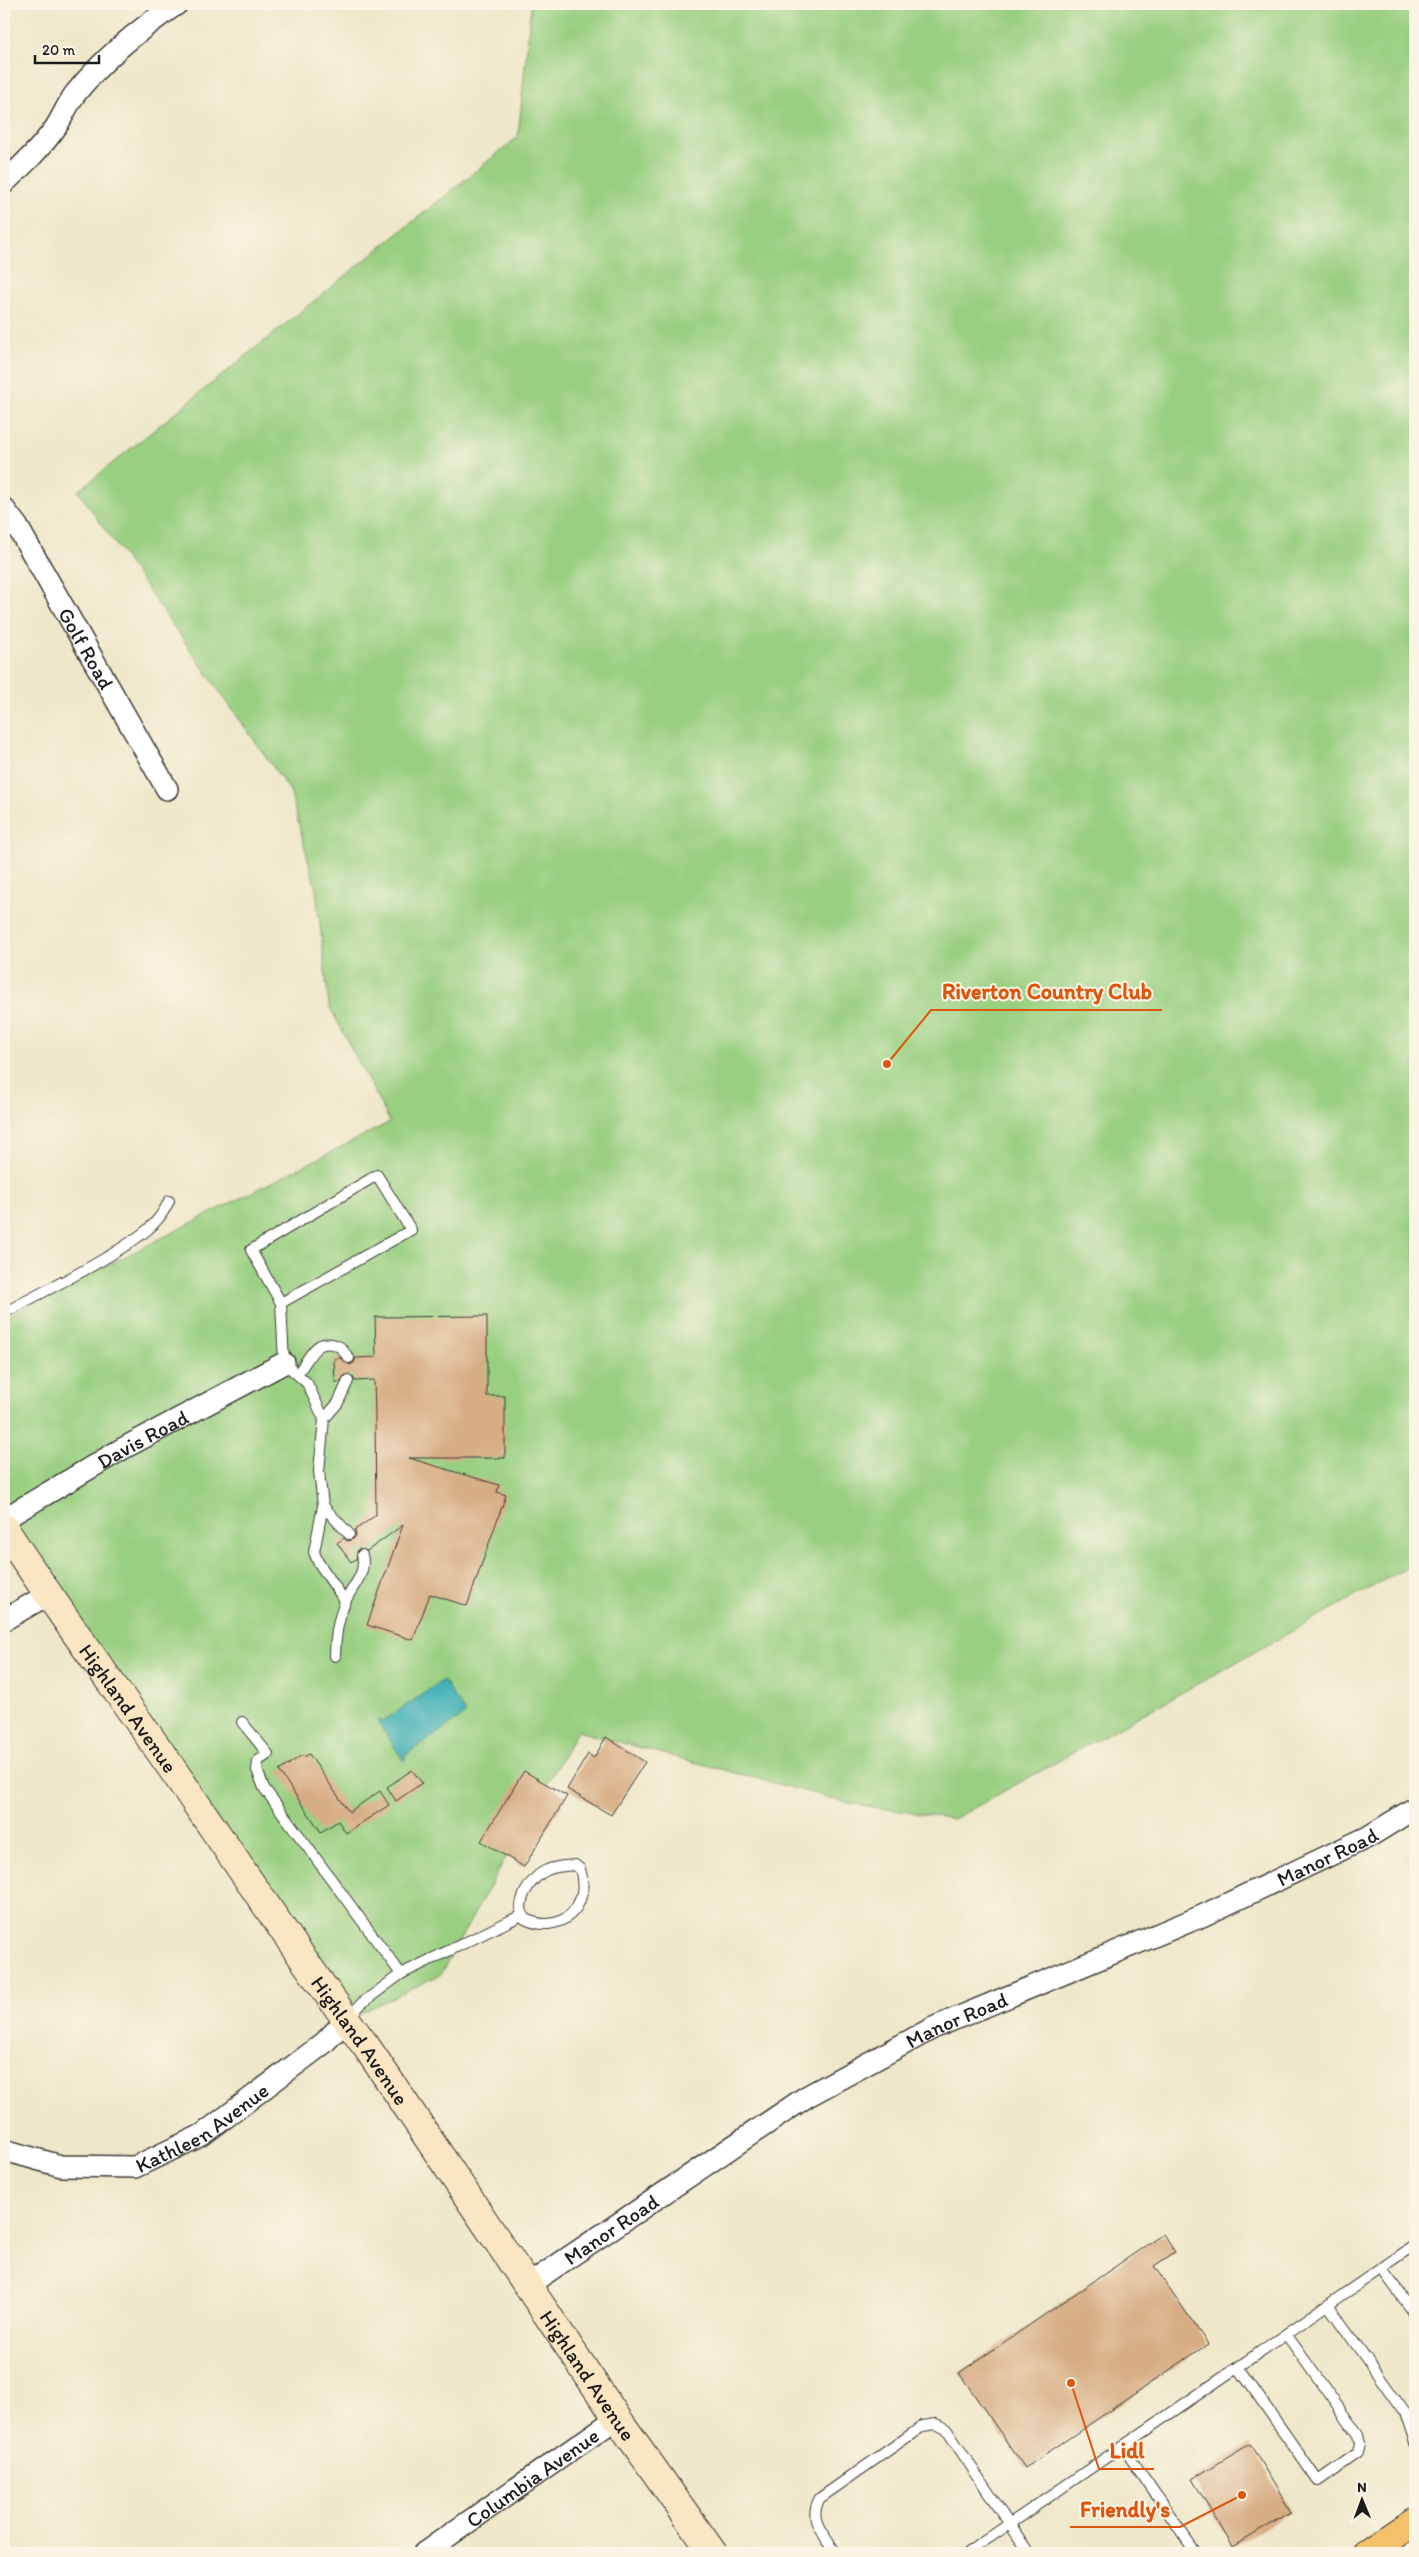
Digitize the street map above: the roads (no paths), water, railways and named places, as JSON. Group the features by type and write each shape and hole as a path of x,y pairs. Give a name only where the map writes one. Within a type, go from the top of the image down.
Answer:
{"highway":[{"path":"1368,2553 1415,2521"}],"street":[{"path":"4,182 35,154 56,126 65,108 99,68 141,30 177,4"},
{"name":"Golf Road","path":"4,509 17,526 166,789"},
{"name":"Davis Road","path":"4,1519 122,1449 290,1369"},
{"name":"Highland Avenue","path":"4,1528 47,1595 174,1772 528,2285 617,2418 712,2553"},
{"path":"4,1620 47,1595"},
{"name":"Manor Road","path":"528,2285 806,2097 933,2028 1202,1916 1368,1837 1415,1808"},
{"name":"Kathleen Avenue","path":"4,2150 61,2166 135,2167 202,2135 324,2043 346,2020"},
{"name":"Columbia Avenue","path":"424,2553 617,2418"}],"lane":[{"path":"281,1303 411,1230 377,1175 252,1250 281,1303 290,1369 307,1383 324,1419 319,1471 323,1506 314,1548 315,1556 345,1601"},
{"path":"4,1313 87,1267 145,1231 156,1221 169,1201"},
{"path":"290,1369 323,1344 340,1347 349,1358"},
{"path":"324,1419 338,1403 348,1382"},
{"path":"323,1506 349,1534"},
{"path":"335,1656 336,1633 345,1601 361,1573 362,1554"},
{"path":"242,1722 268,1754 258,1761 257,1766 264,1788 401,1974"},
{"path":"556,1867 579,1867 584,1892 575,1911 564,1919 544,1923 530,1921 522,1915 520,1909 523,1898 537,1877 556,1867"},
{"path":"346,2020 362,2003 401,1974 522,1915"},
{"path":"967,2553 1415,2245"},
{"path":"1381,2268 1415,2314"},
{"path":"1328,2305 1405,2413 1415,2443"},
{"path":"1238,2367 1318,2481 1358,2453 1360,2444 1358,2434 1286,2334"},
{"path":"1405,2413 1415,2420"},
{"path":"836,2553 814,2520 814,2508 820,2498 923,2426 936,2424 946,2429 1029,2553"},
{"path":"1123,2447 1196,2553"}],"water":[{"path":"443,1680 466,1714 404,1756 406,1759 404,1761 377,1721 382,1722"}],"place":[{"name":"Riverton Country Club","path":"887,1064"},
{"name":"Lidl","path":"1071,2383"},
{"name":"Friendly's","path":"1242,2495"}]}
